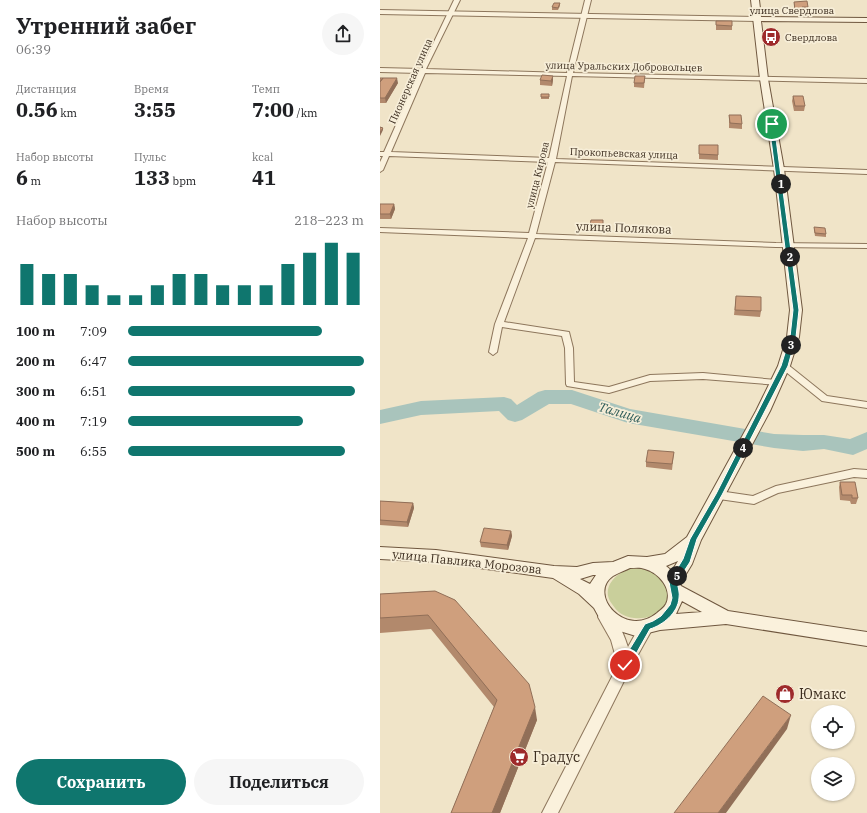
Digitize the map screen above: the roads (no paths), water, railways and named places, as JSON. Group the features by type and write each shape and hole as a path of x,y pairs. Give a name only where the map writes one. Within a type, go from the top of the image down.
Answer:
{"main road":[{"path":"652,625 664,618 673,606 676,598 674,586 687,560 694,539 763,411 784,366 793,337 796,310 779,169 764,79 755,0"},
{"name":"улица Свердлова","path":"757,19 867,20"},
{"path":"599,606 596,592 599,582 612,568 628,562 648,563 670,560 681,552 694,539"},
{"name":"улица Павлика Морозова","path":"380,553 436,556 554,572 577,573 593,569 612,568"},
{"path":"648,563 662,570 674,586 726,616"},
{"path":"554,572 585,589 612,621 624,626 636,628 726,616 867,639"}],"street":[{"name":"Пионерская улица","path":"380,170 423,70 457,0"},
{"name":"улица Кирова","path":"493,352 499,324 532,236 552,160 570,74 588,0"},
{"name":"улица Свердлова","path":"380,12 451,12 757,19"},
{"name":"улица Уральских Добровольцев","path":"380,70 867,81"},
{"name":"Прокопьевская улица","path":"380,154 867,172"},
{"name":"улица Полякова","path":"380,230 788,245 867,246"},
{"path":"499,324 566,334 569,348 570,384 608,390 650,378 703,376 776,382"},
{"path":"784,366 825,399 867,405"},
{"path":"719,495 754,500 776,490 854,473 867,474"},
{"path":"599,606 615,631 624,652 625,665"},
{"path":"550,813 625,665 652,625"}],"waterway":[{"name":"Талица","path":"380,417 421,408 504,404 515,415 545,397 572,397 628,416 774,441 803,443 824,442 853,447 867,439"}],"place":[{"name":"Свердлова","path":"771,37"},
{"name":"Юмакс","path":"785,694"},
{"name":"Градус","path":"519,757"}]}
